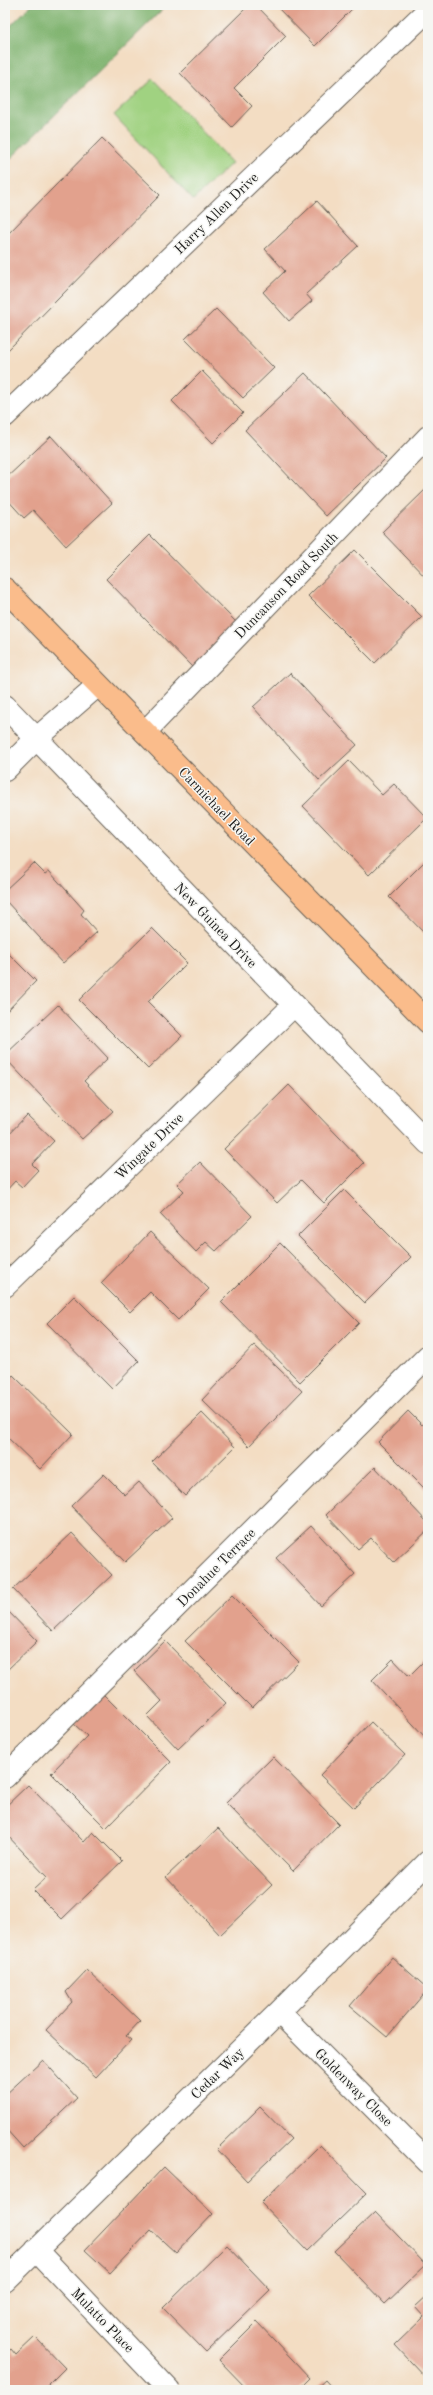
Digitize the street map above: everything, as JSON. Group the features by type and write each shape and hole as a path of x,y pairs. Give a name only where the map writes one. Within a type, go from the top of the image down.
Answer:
{"main road":[{"name":"Carmichael Road","path":"5,589 428,1022"}],"street":[{"name":"Harry Allen Drive","path":"5,416 428,10"},
{"name":"Duncanson Road South","path":"145,732 428,437"},
{"path":"5,770 36,739 98,685"},
{"name":"New Guinea Drive","path":"5,706 293,1006 428,1143"},
{"name":"Wingate Drive","path":"5,1286 293,1006"},
{"name":"Donahue Terrace","path":"5,1777 428,1356"},
{"name":"Cedar Way","path":"5,2281 280,2012 428,1862"},
{"name":"Goldenway Close","path":"280,2012 428,2162"},
{"name":"Mulatto Place","path":"36,2250 169,2390"}],"green space":[{"path":"31,5 167,5 5,164 5,31"},
{"path":"153,79 232,163 193,200 114,115"}],"building":[{"path":"249,5 256,5 286,36 234,88 252,106 232,127 180,73"},
{"path":"275,5 356,5 315,46"},
{"path":"102,138 160,195 7,351 5,349 5,237"},
{"path":"317,201 358,246 306,294 312,301 289,321 263,292 285,271 265,249"},
{"path":"216,309 274,368 243,398 185,339"},
{"path":"202,371 243,413 213,443 172,401"},
{"path":"305,373 386,458 326,516 245,430"},
{"path":"51,436 112,503 66,546 33,510 24,518 5,497 5,479"},
{"path":"428,487 428,580 382,532"},
{"path":"150,535 240,626 195,670 106,579"},
{"path":"355,550 422,617 375,663 308,596"},
{"path":"290,673 357,745 319,780 253,707"},
{"path":"349,761 382,795 394,784 427,818 369,875 303,806"},
{"path":"428,858 428,937 389,897"},
{"path":"34,863 45,874 49,871 84,910 81,914 97,932 63,963 5,900 5,890"},
{"path":"152,928 187,963 148,1002 182,1036 148,1069 79,1000"},
{"path":"5,950 36,981 5,1013"},
{"path":"58,1005 108,1058 84,1081 113,1111 82,1139 5,1058 5,1055"},
{"path":"289,1085 364,1163 324,1203 301,1180 277,1203 224,1149"},
{"path":"27,1115 54,1141 32,1164 38,1170 22,1187 15,1181 5,1192 5,1138"},
{"path":"200,1162 252,1216 216,1251 206,1242 196,1252 160,1214 184,1191 177,1184"},
{"path":"344,1190 411,1257 365,1303 298,1236"},
{"path":"150,1232 209,1289 178,1320 150,1292 130,1312 101,1283"},
{"path":"280,1243 359,1323 300,1382 221,1302"},
{"path":"74,1296 139,1361 112,1389 47,1323"},
{"path":"254,1345 302,1391 249,1446 202,1400"},
{"path":"13,1375 73,1434 40,1469 5,1435 5,1384"},
{"path":"408,1411 422,1425 428,1419 428,1492 378,1442"},
{"path":"202,1413 235,1447 185,1496 152,1462"},
{"path":"375,1467 428,1523 428,1530 394,1562 371,1538 358,1549 326,1515"},
{"path":"104,1474 125,1495 139,1482 172,1518 125,1562 71,1506"},
{"path":"311,1526 355,1574 321,1606 276,1558"},
{"path":"72,1533 112,1575 53,1631 13,1589"},
{"path":"232,1595 299,1662 252,1708 185,1641"},
{"path":"5,1608 37,1641 5,1672"},
{"path":"165,1641 226,1703 178,1749 147,1716 162,1701 134,1671"},
{"path":"393,1659 409,1676 425,1660 428,1663 428,1736 426,1738 372,1680"},
{"path":"103,1694 171,1762 106,1828 51,1773 87,1736 74,1724"},
{"path":"371,1722 405,1755 354,1808 320,1775"},
{"path":"273,1757 339,1824 293,1871 226,1803"},
{"path":"28,1785 84,1842 93,1832 122,1861 62,1919 33,1890 47,1877 5,1833 5,1807"},
{"path":"218,1828 272,1885 220,1935 166,1877"},
{"path":"392,1957 428,1989 387,2037 350,2006"},
{"path":"87,1970 140,2021 126,2036 131,2040 96,2077 46,2030 72,2002 66,1992"},
{"path":"43,2060 77,2098 23,2148 5,2128 5,2095"},
{"path":"260,2107 291,2139 247,2181 217,2149"},
{"path":"320,2145 367,2193 307,2251 261,2203"},
{"path":"164,2167 213,2214 176,2253 151,2230 110,2273 85,2250"},
{"path":"375,2212 426,2265 385,2304 334,2251"},
{"path":"227,2245 270,2290 206,2352 163,2308"},
{"path":"428,2295 428,2374 425,2377 395,2345 424,2317 415,2307"},
{"path":"257,2322 310,2378 298,2390 248,2390 219,2360"},
{"path":"35,2337 65,2368 43,2390 5,2390 5,2354 11,2349 16,2355"},
{"path":"325,2380 334,2390 314,2390"}]}
